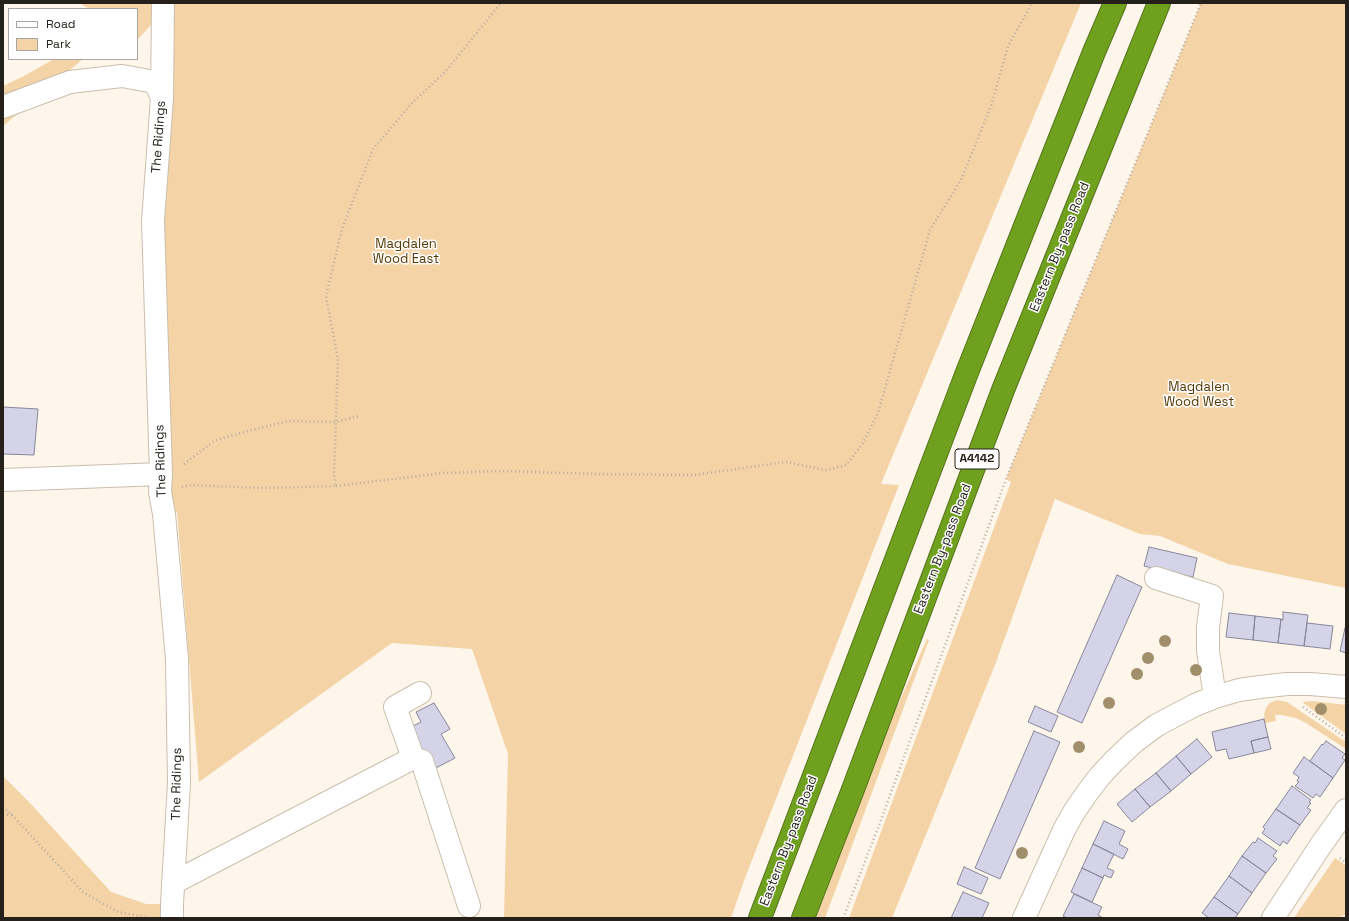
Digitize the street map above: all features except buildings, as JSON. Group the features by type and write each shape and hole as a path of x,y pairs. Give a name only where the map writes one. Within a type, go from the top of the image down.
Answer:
{"highway":[{"name":"Eastern By-pass Road","path":"760,918 966,375 1094,52 1115,3"},
{"name":"Eastern By-pass Road","path":"803,918 855,785 1003,390 1159,3"}],"street":[{"name":"The Ridings","path":"163,3 162,98 152,221 161,483 177,659 179,783 172,918"},
{"path":"3,107 70,82 122,76 154,82 162,98"},
{"path":"3,480 161,483"},
{"path":"1156,578 1212,596 1208,627 1208,651 1215,697"},
{"path":"1024,918 1074,812 1100,776 1114,761 1134,742 1157,725 1215,697 1239,690 1287,684 1346,687"},
{"path":"420,693 395,707 413,758 422,762 469,906"},
{"path":"173,883 413,758"},
{"path":"1273,918 1346,810"}],"path":[{"path":"336,486 334,475 338,359 326,296 342,229 373,149 413,102 445,72 501,3"},
{"path":"161,483 264,488 336,486 443,473 503,471 694,475 786,462 826,470 846,465 863,443 878,413 930,230 962,178 991,106 1008,46 1032,3"},
{"path":"843,918 878,828 1006,479 1201,3"},
{"path":"182,466 214,441 251,430 289,421 336,422 359,416"},
{"path":"1273,685 1346,738"},
{"path":"3,807 83,892 118,912 150,918"},
{"path":"3,814 12,815"}],"green space":[{"path":"80,3 153,3 152,24 138,39 138,8 88,8"},
{"name":"Magdalen Wood East","path":"159,3 1081,3 881,484 899,485 745,878 731,918 504,918 508,754 472,649 392,643 199,782 177,512 164,514"},
{"name":"Magdalen Wood West","path":"1201,3 1346,3 1346,588 1228,564 1160,536 1140,534 1055,499 995,665 892,918 849,918 1011,482 1006,479"},
{"path":"52,60 82,60 3,126 3,86"},
{"path":"927,639 929,640 825,918 816,918 885,734"},
{"path":"1277,700 1287,702 1346,742 1346,749 1296,718 1276,715 1276,721 1265,723 1264,714 1267,706"},
{"path":"1312,701 1346,705 1346,734 1302,702"},
{"path":"3,776 30,803 111,892 146,904 172,904 172,918 3,918"},
{"path":"1335,858 1346,867 1346,914 1339,918 1294,918"}]}
